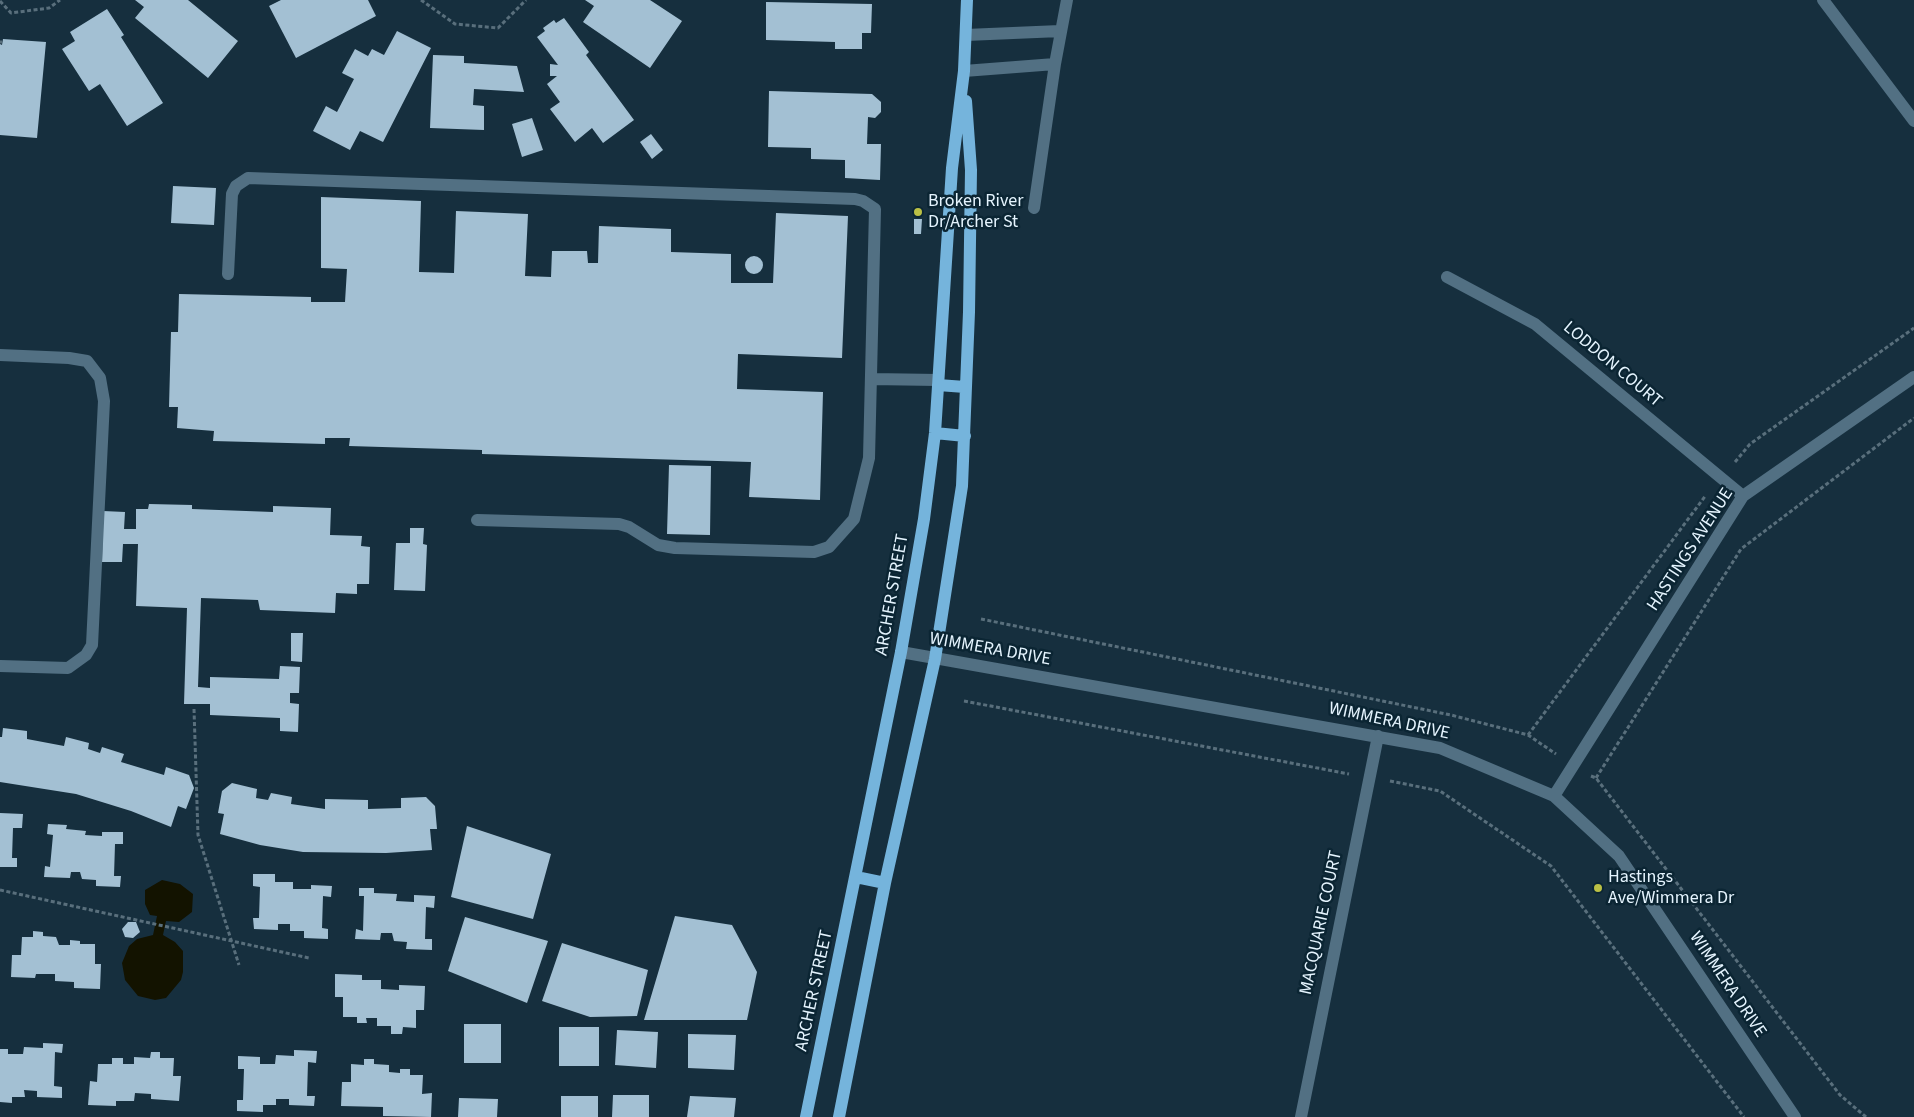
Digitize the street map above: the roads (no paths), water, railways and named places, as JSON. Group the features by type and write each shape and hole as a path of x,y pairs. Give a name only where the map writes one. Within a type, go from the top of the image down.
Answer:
{"main road":[{"name":"ARCHER STREET","path":"806,1117 901,652 924,519 935,433 952,168 964,71 967,0"},
{"name":"ARCHER STREET","path":"839,1117 885,883 935,659 962,486 969,312 970,170 964,71"},
{"path":"938,383 966,387"},
{"path":"935,433 965,436"},
{"path":"856,877 885,883"}],"street":[{"path":"1034,208 1060,31 1067,0"},
{"path":"1823,0 1914,121"},
{"path":"966,35 1060,31"},
{"path":"964,71 1055,64"},
{"path":"228,274 232,194 236,186 248,178 855,199 871,205 875,209 868,458 856,514 851,526 822,551 675,548 658,545 629,527 619,524 477,520"},
{"name":"LODDON COURT","path":"1447,277 1535,324 1743,496"},
{"path":"0,355 69,358 87,361 100,378 104,401 92,645 86,655 68,668 0,666"},
{"name":"HASTINGS AVENUE","path":"1554,796 1743,496 1914,377"},
{"path":"871,379 938,383"},
{"name":"WIMMERA DRIVE","path":"901,652 1440,748 1554,796 1619,856 1795,1117"},
{"name":"MACQUARIE COURT","path":"1300,1117 1378,736"}],"place":[{"name":"Broken River Dr/Archer St","path":"918,212"},
{"name":"Hastings Ave/Wimmera Dr","path":"1598,888"}]}
